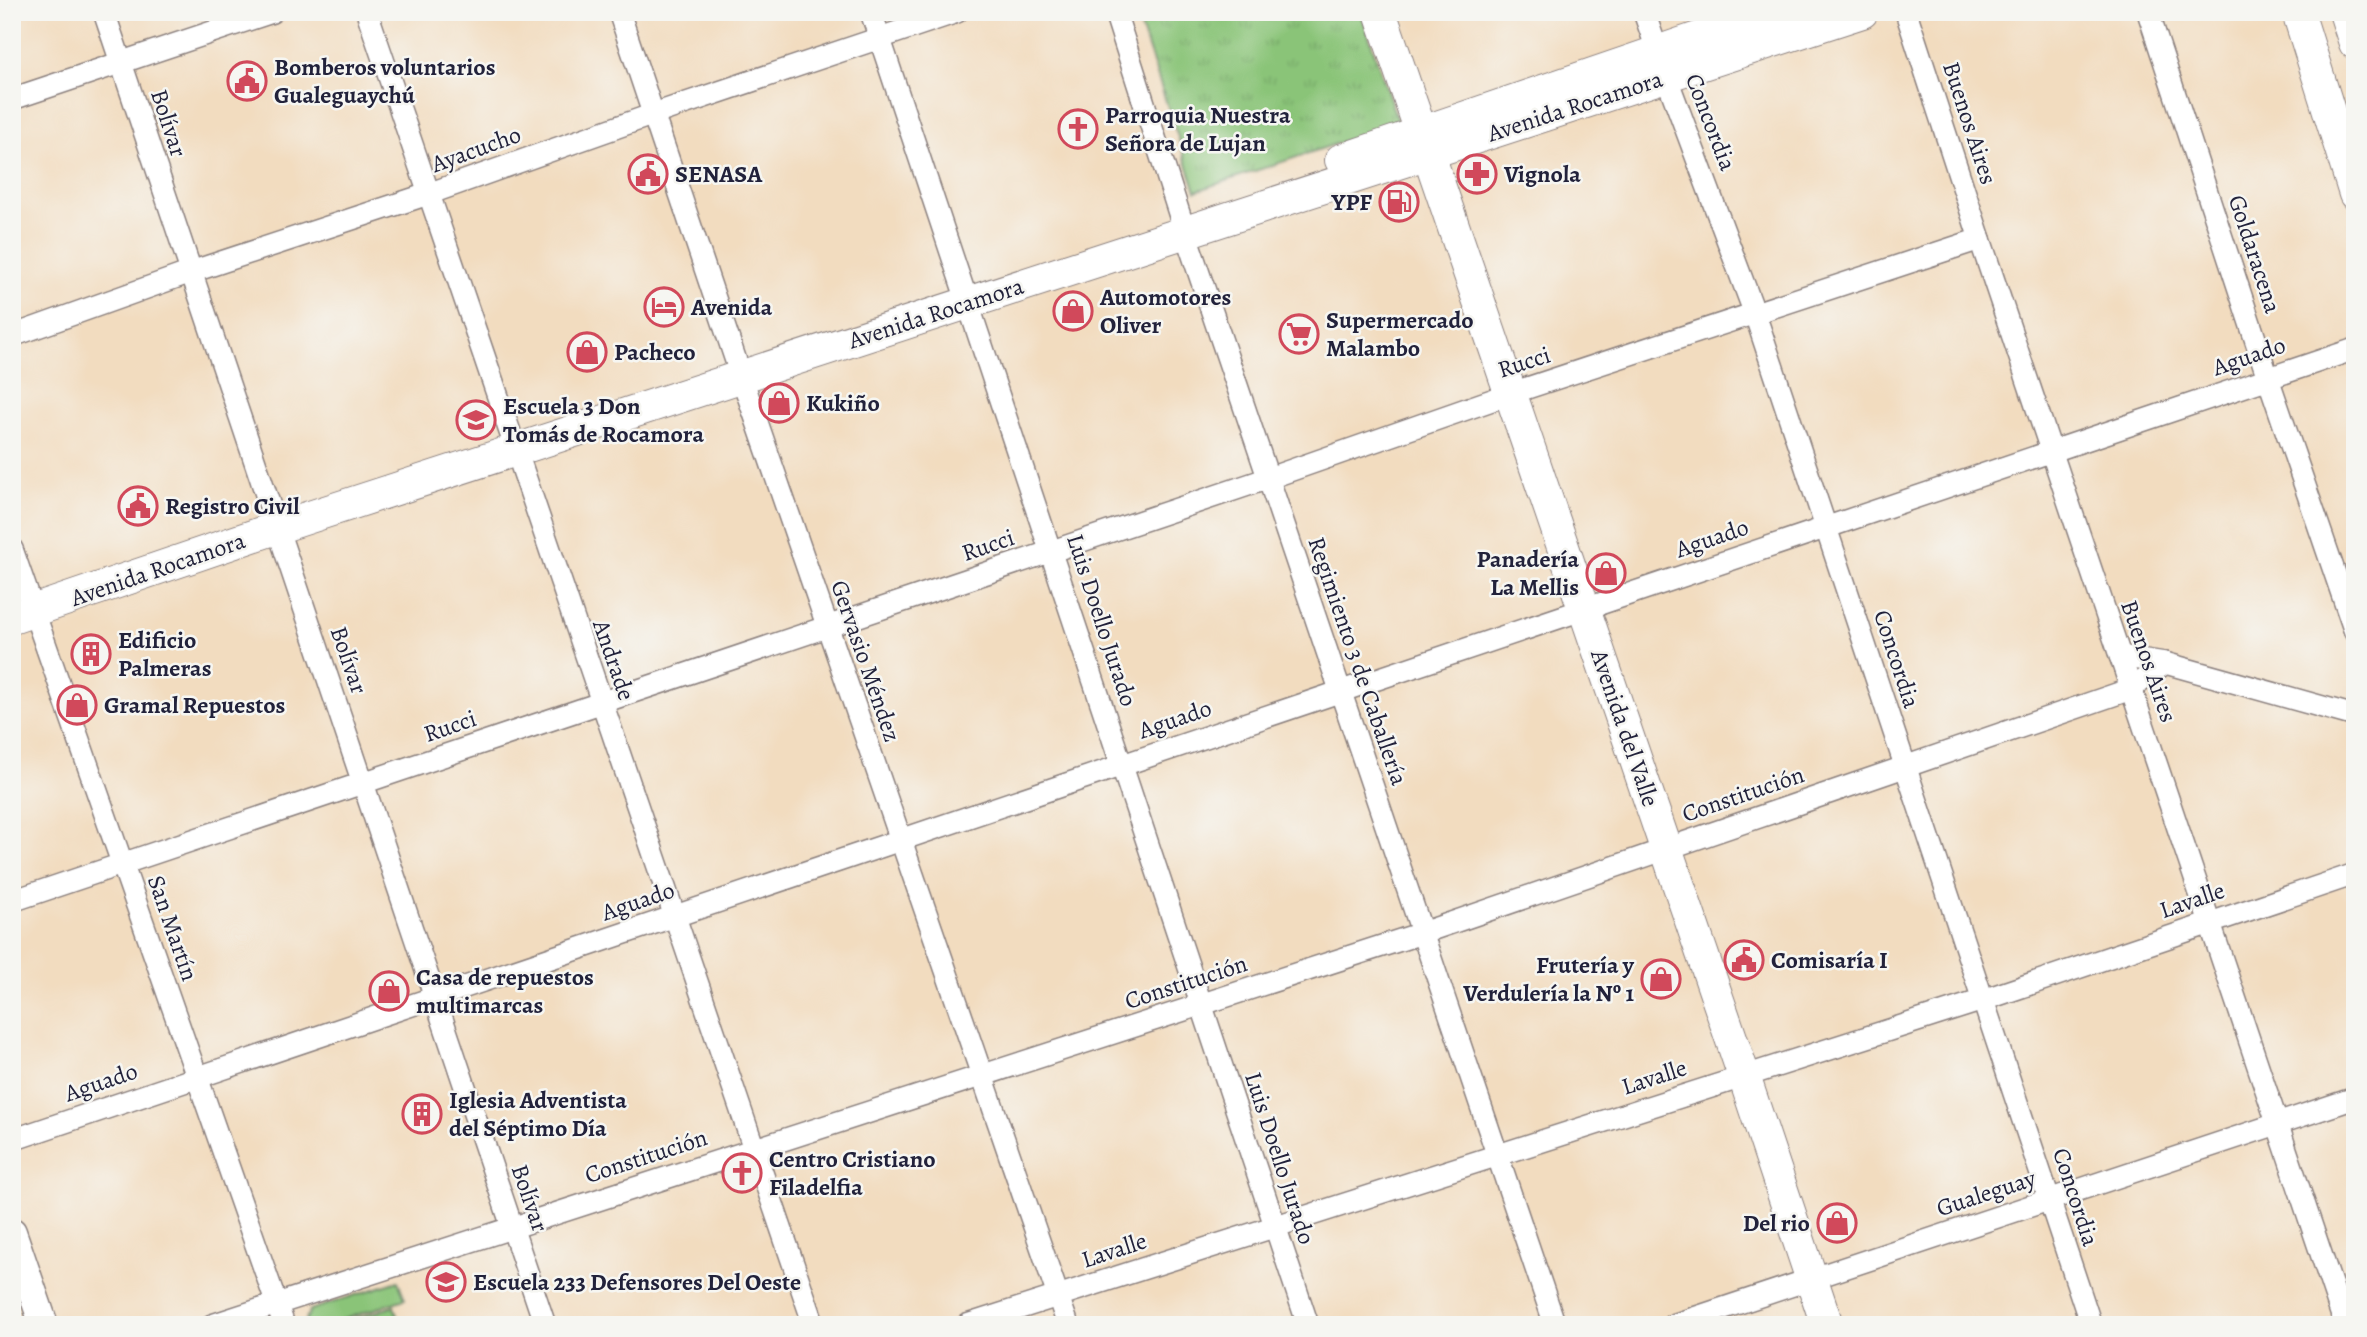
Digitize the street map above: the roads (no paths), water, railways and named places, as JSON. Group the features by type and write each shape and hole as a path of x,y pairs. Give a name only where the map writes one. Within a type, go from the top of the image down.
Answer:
{"main road":[{"name":"Avenida del Valle","path":"1380,12 1827,1325"},
{"name":"Avenida Rocamora","path":"1661,63 1774,12"},
{"name":"Avenida Rocamora","path":"21,604 273,519 513,444 1661,63 1861,12"},
{"path":"2298,12 2355,194"},
{"path":"2345,12 2355,43"}],"street":[{"name":"Bolívar","path":"104,12 545,1325"},
{"path":"12,99 272,12"},
{"name":"Andrade","path":"366,12 814,1325"},
{"name":"Gervasio Méndez","path":"619,12 738,369 1068,1325"},
{"name":"Luis Doello Jurado","path":"872,12 1308,1325"},
{"name":"Ayacucho","path":"12,336 191,272 428,194 654,114 957,12"},
{"name":"Regimiento 3 de Caballería","path":"1115,12 1182,223 1555,1325"},
{"name":"Concordia","path":"1644,12 1755,314 2091,1325"},
{"name":"Buenos Aires","path":"1906,12 2345,1325"},
{"name":"Goldaracena","path":"2148,12 2355,632"},
{"name":"Rucci","path":"12,901 1051,552 1511,393 1980,239"},
{"name":"Aguado","path":"12,1140 2355,349"},
{"name":"San Martín","path":"12,548 21,604 122,864 284,1325"},
{"path":"2120,656 2165,663 2355,716"},
{"name":"Constitución","path":"212,1325 1422,933 2131,689 2165,663"},
{"name":"Lavalle","path":"967,1325 1983,1000 2355,874"},
{"name":"Gualeguay","path":"1674,1325 2355,1098"},
{"path":"12,1232 44,1325"}],"place":[{"name":"Bomberos voluntarios Gualeguaychú","path":"247,81"},
{"name":"Parroquia Nuestra Señora de Lujan","path":"1078,129"},
{"name":"SENASA","path":"648,174"},
{"name":"Vignola","path":"1477,174"},
{"name":"YPF","path":"1399,202"},
{"name":"Avenida","path":"664,307"},
{"name":"Automotores Oliver","path":"1073,311"},
{"name":"Supermercado Malambo","path":"1299,334"},
{"name":"Pacheco","path":"587,352"},
{"name":"Kukiño","path":"779,403"},
{"name":"Escuela 3 Don Tomás de Rocamora","path":"476,420"},
{"name":"Registro Civil","path":"138,506"},
{"name":"Panadería La Mellis","path":"1606,573"},
{"name":"Edificio Palmeras","path":"91,654"},
{"name":"Gramal Repuestos","path":"77,705"},
{"name":"Comisaría I","path":"1744,960"},
{"name":"Frutería y Verdulería la Nº 1","path":"1661,979"},
{"name":"Casa de repuestos multimarcas","path":"389,991"},
{"name":"Iglesia Adventista del Séptimo Día","path":"422,1114"},
{"name":"Centro Cristiano Filadelfia","path":"742,1173"},
{"name":"Del rio","path":"1837,1223"},
{"name":"Escuela 233 Defensores Del Oeste","path":"446,1282"}]}
